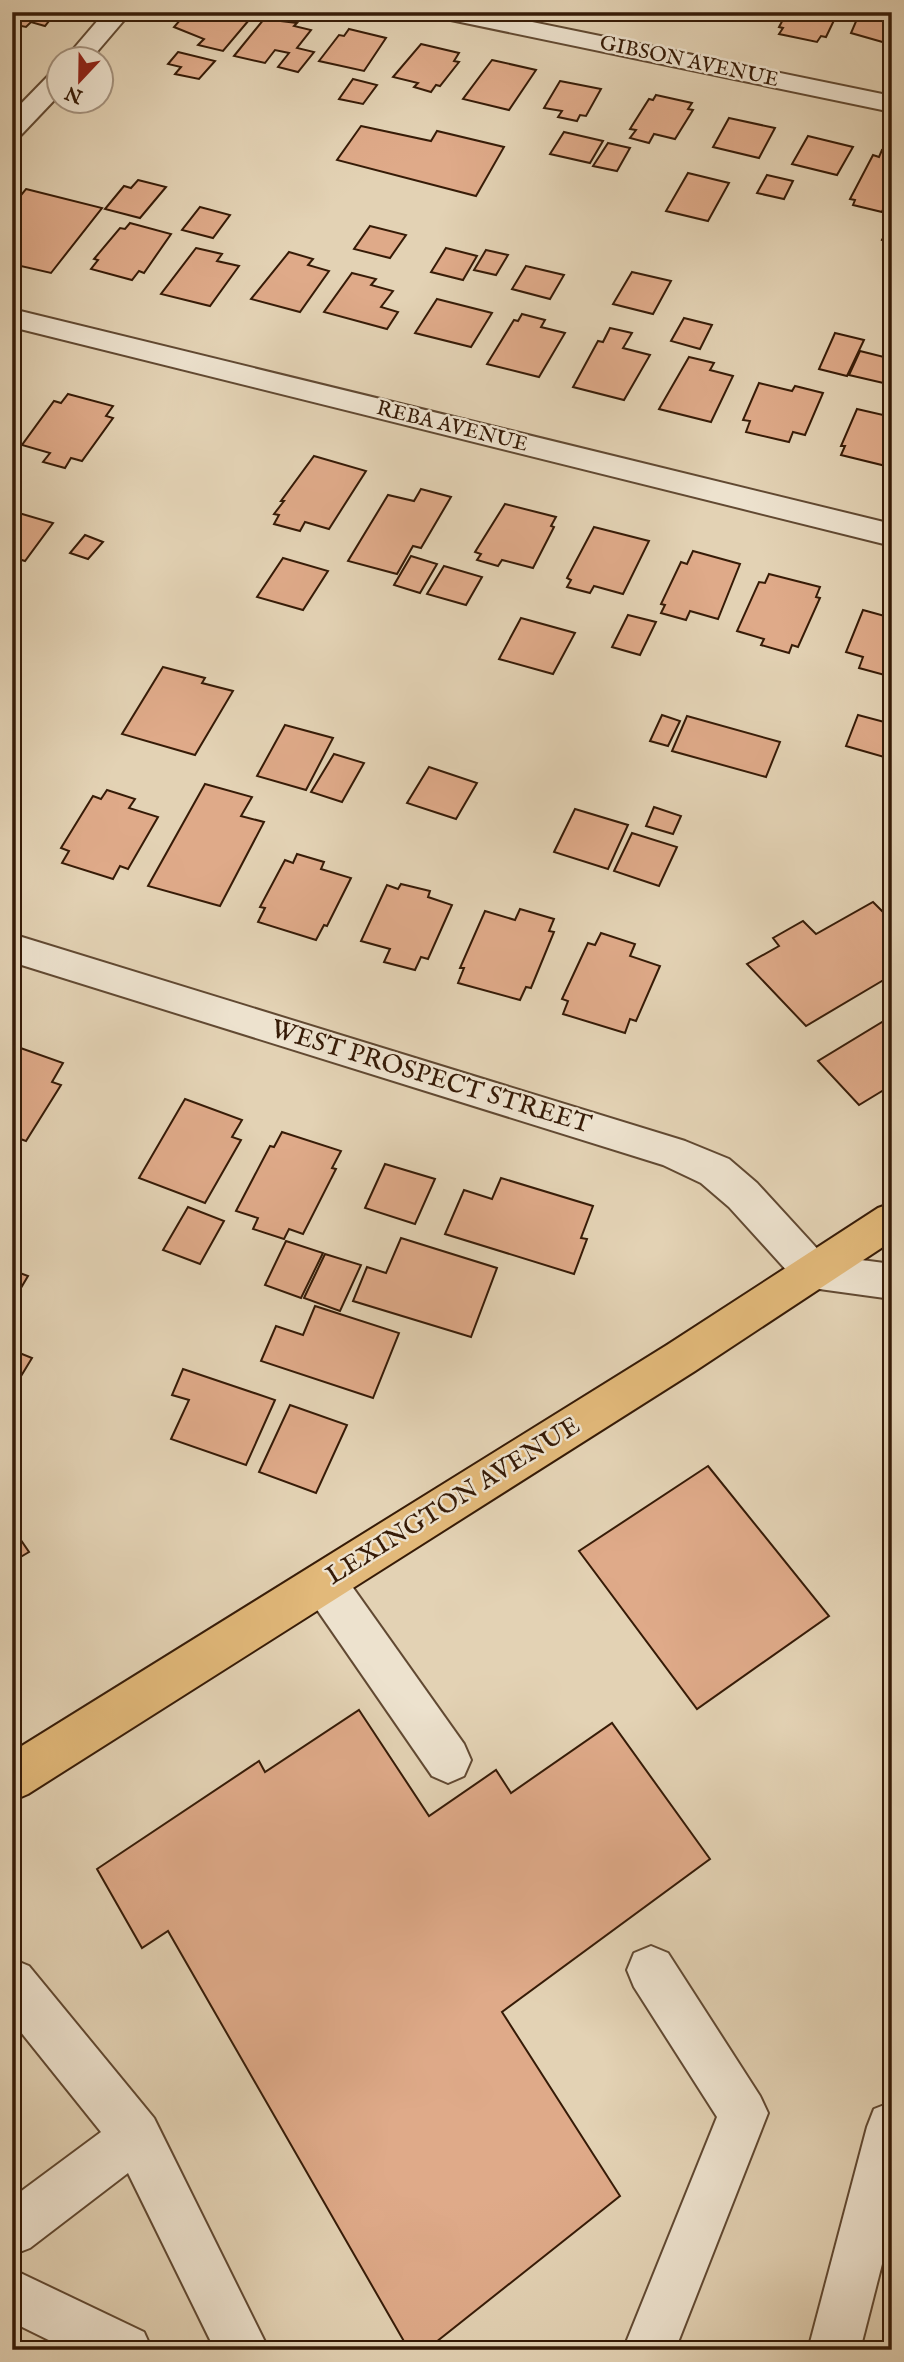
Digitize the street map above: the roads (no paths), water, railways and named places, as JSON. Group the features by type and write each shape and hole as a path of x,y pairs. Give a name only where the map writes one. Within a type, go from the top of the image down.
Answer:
{"main road":[{"name":"LEXINGTON AVENUE","path":"12,1779 681,1358 892,1220"}],"street":[{"path":"89,46 119,12"},
{"name":"GIBSON AVENUE","path":"446,12 892,104"},
{"path":"12,129 46,93"},
{"name":"REBA AVENUE","path":"12,318 892,535"},
{"name":"WEST PROSPECT STREET","path":"12,948 672,1152 715,1171 743,1195 812,1271"},
{"path":"812,1271 892,1282"},
{"path":"324,1583 448,1760"},
{"path":"649,2350 743,2113 651,1970"},
{"path":"19,2004 136,2136 243,2350"},
{"path":"834,2350 882,2199 892,2127"},
{"path":"12,2231 136,2136"},
{"path":"12,2295 125,2350"}]}
